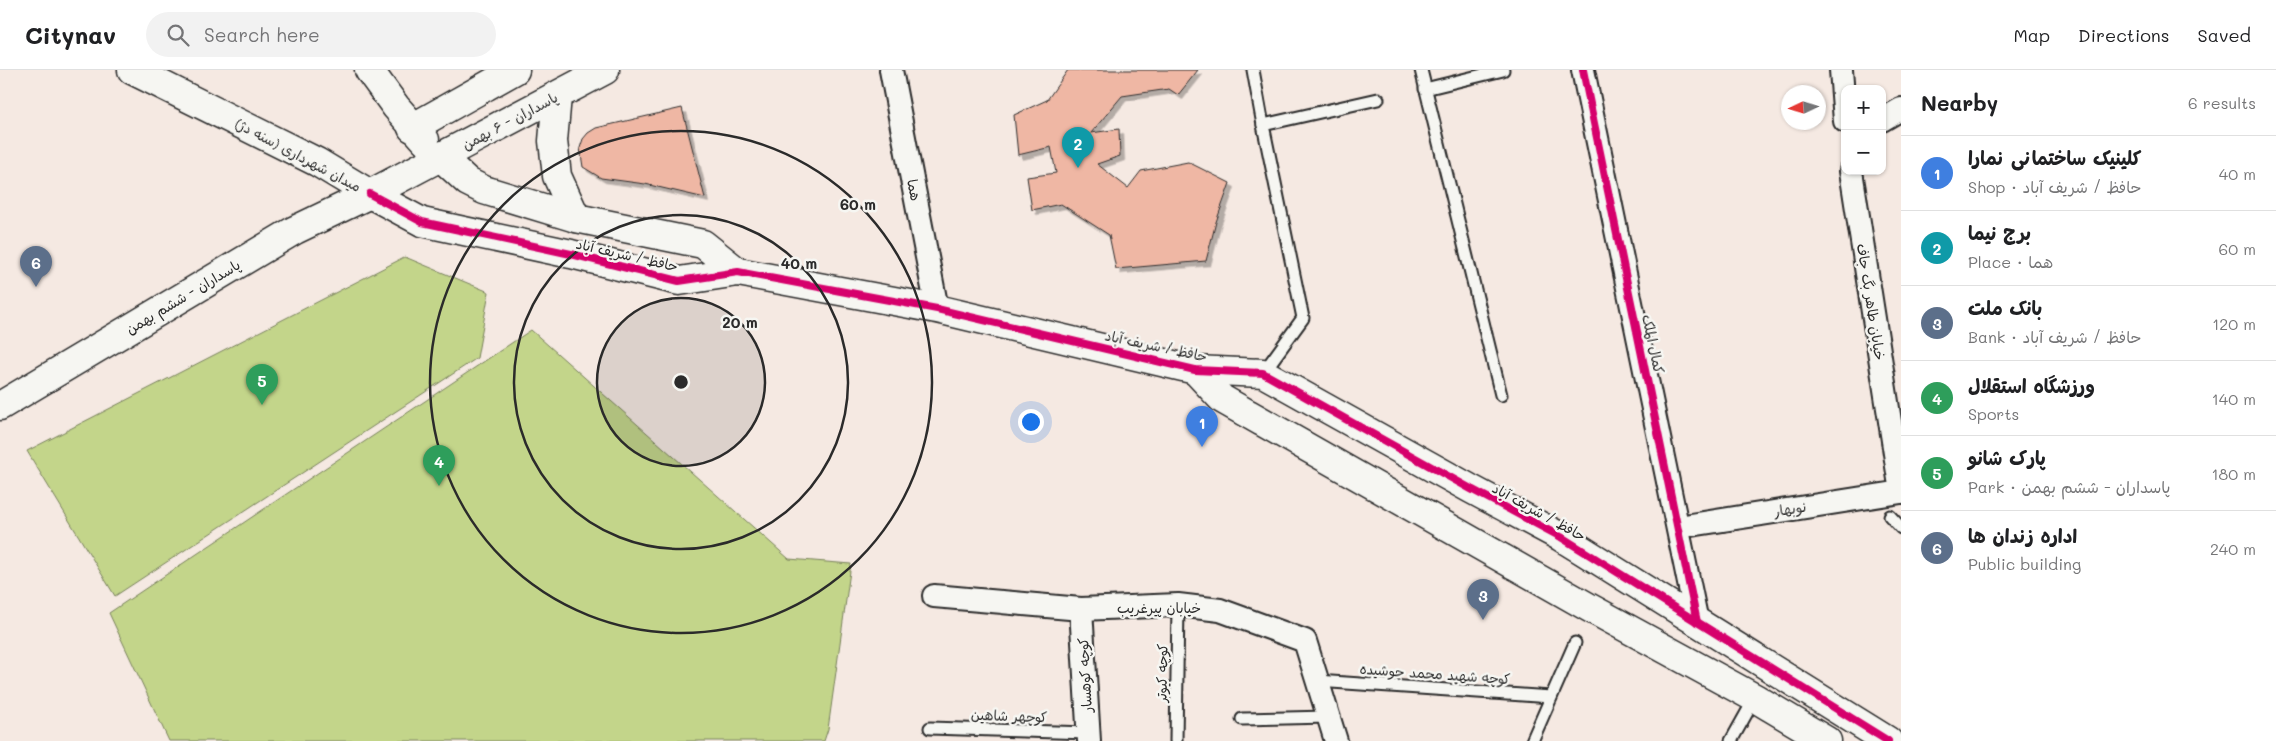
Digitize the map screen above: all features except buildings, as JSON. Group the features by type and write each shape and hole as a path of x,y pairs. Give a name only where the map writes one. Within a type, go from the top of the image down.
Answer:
{"street":[{"name":"میدان شهرداری (سنه دژ)","path":"132,70 317,162 370,194 442,158"},
{"path":"369,70 412,128 442,158"},
{"path":"412,128 515,70"},
{"name":"پاسداران - ۶ بهمن","path":"442,158 605,70"},
{"name":"هما","path":"891,70 937,309"},
{"name":"کمال الملک","path":"1583,70 1697,622"},
{"path":"1841,70 1842,85"},
{"path":"557,96 553,141 557,176 576,218"},
{"path":"1886,118 1901,110"},
{"name":"حافظ / شریف آباد","path":"442,158 468,182 484,190 576,218 703,244 738,272"},
{"name":"خیابان طاهر بگ جاف","path":"1852,175 1901,492"},
{"name":"حافظ / شریف آباد","path":"370,194 422,222 571,254 679,281 738,272 937,309 1195,370 1263,373 1561,537 1888,741"},
{"name":"پاسداران - ششم بهمن","path":"0,406 295,230 370,194"},
{"name":"حافظ / شریف آباد","path":"1195,370 1222,399 1590,608 1754,698 1827,741"},
{"name":"نوبهار","path":"1678,527 1901,492"},
{"name":"خیابان پیرغریب","path":"934,596 1081,609 1178,605 1220,610 1305,641 1336,741"},
{"name":"کوچه کوهسار","path":"1081,609 1089,737"}],"lane":[{"path":"1253,70 1303,318 1263,373"},
{"path":"1421,70 1501,395"},
{"path":"1425,89 1503,70"},
{"path":"1263,125 1378,99"},
{"path":"1890,516 1901,528"},
{"name":"کوچه کبوتر","path":"1176,741 1178,605"},
{"path":"1532,741 1575,643"},
{"name":"کوچه شهید محمد جوشیده","path":"1318,682 1551,697"},
{"path":"1732,741 1754,698"},
{"path":"1242,719 1328,717"},
{"name":"کوچهر شاهین","path":"930,728 1089,737"}],"green space":[{"path":"405,257 489,292 477,358 115,596 27,451"},
{"path":"531,330 789,559 851,564 828,729 824,741 169,741 109,613"}],"cycle path":[{"path":"1583,70 1697,622"},
{"path":"370,194 422,222 571,254 679,281 738,272 937,309 1195,370 1263,373 1561,537 1888,741"}],"place":[{"name":"برج نیما","path":"1078,168"},
{"name":"اداره زندان ها","path":"36,287"},
{"name":"پارک شانو","path":"262,405"},
{"name":"کلینیک ساختمانی نمارا","path":"1202,447"},
{"name":"ورزشگاه استقلال","path":"439,486"},
{"name":"بانک ملت","path":"1483,620"}]}
